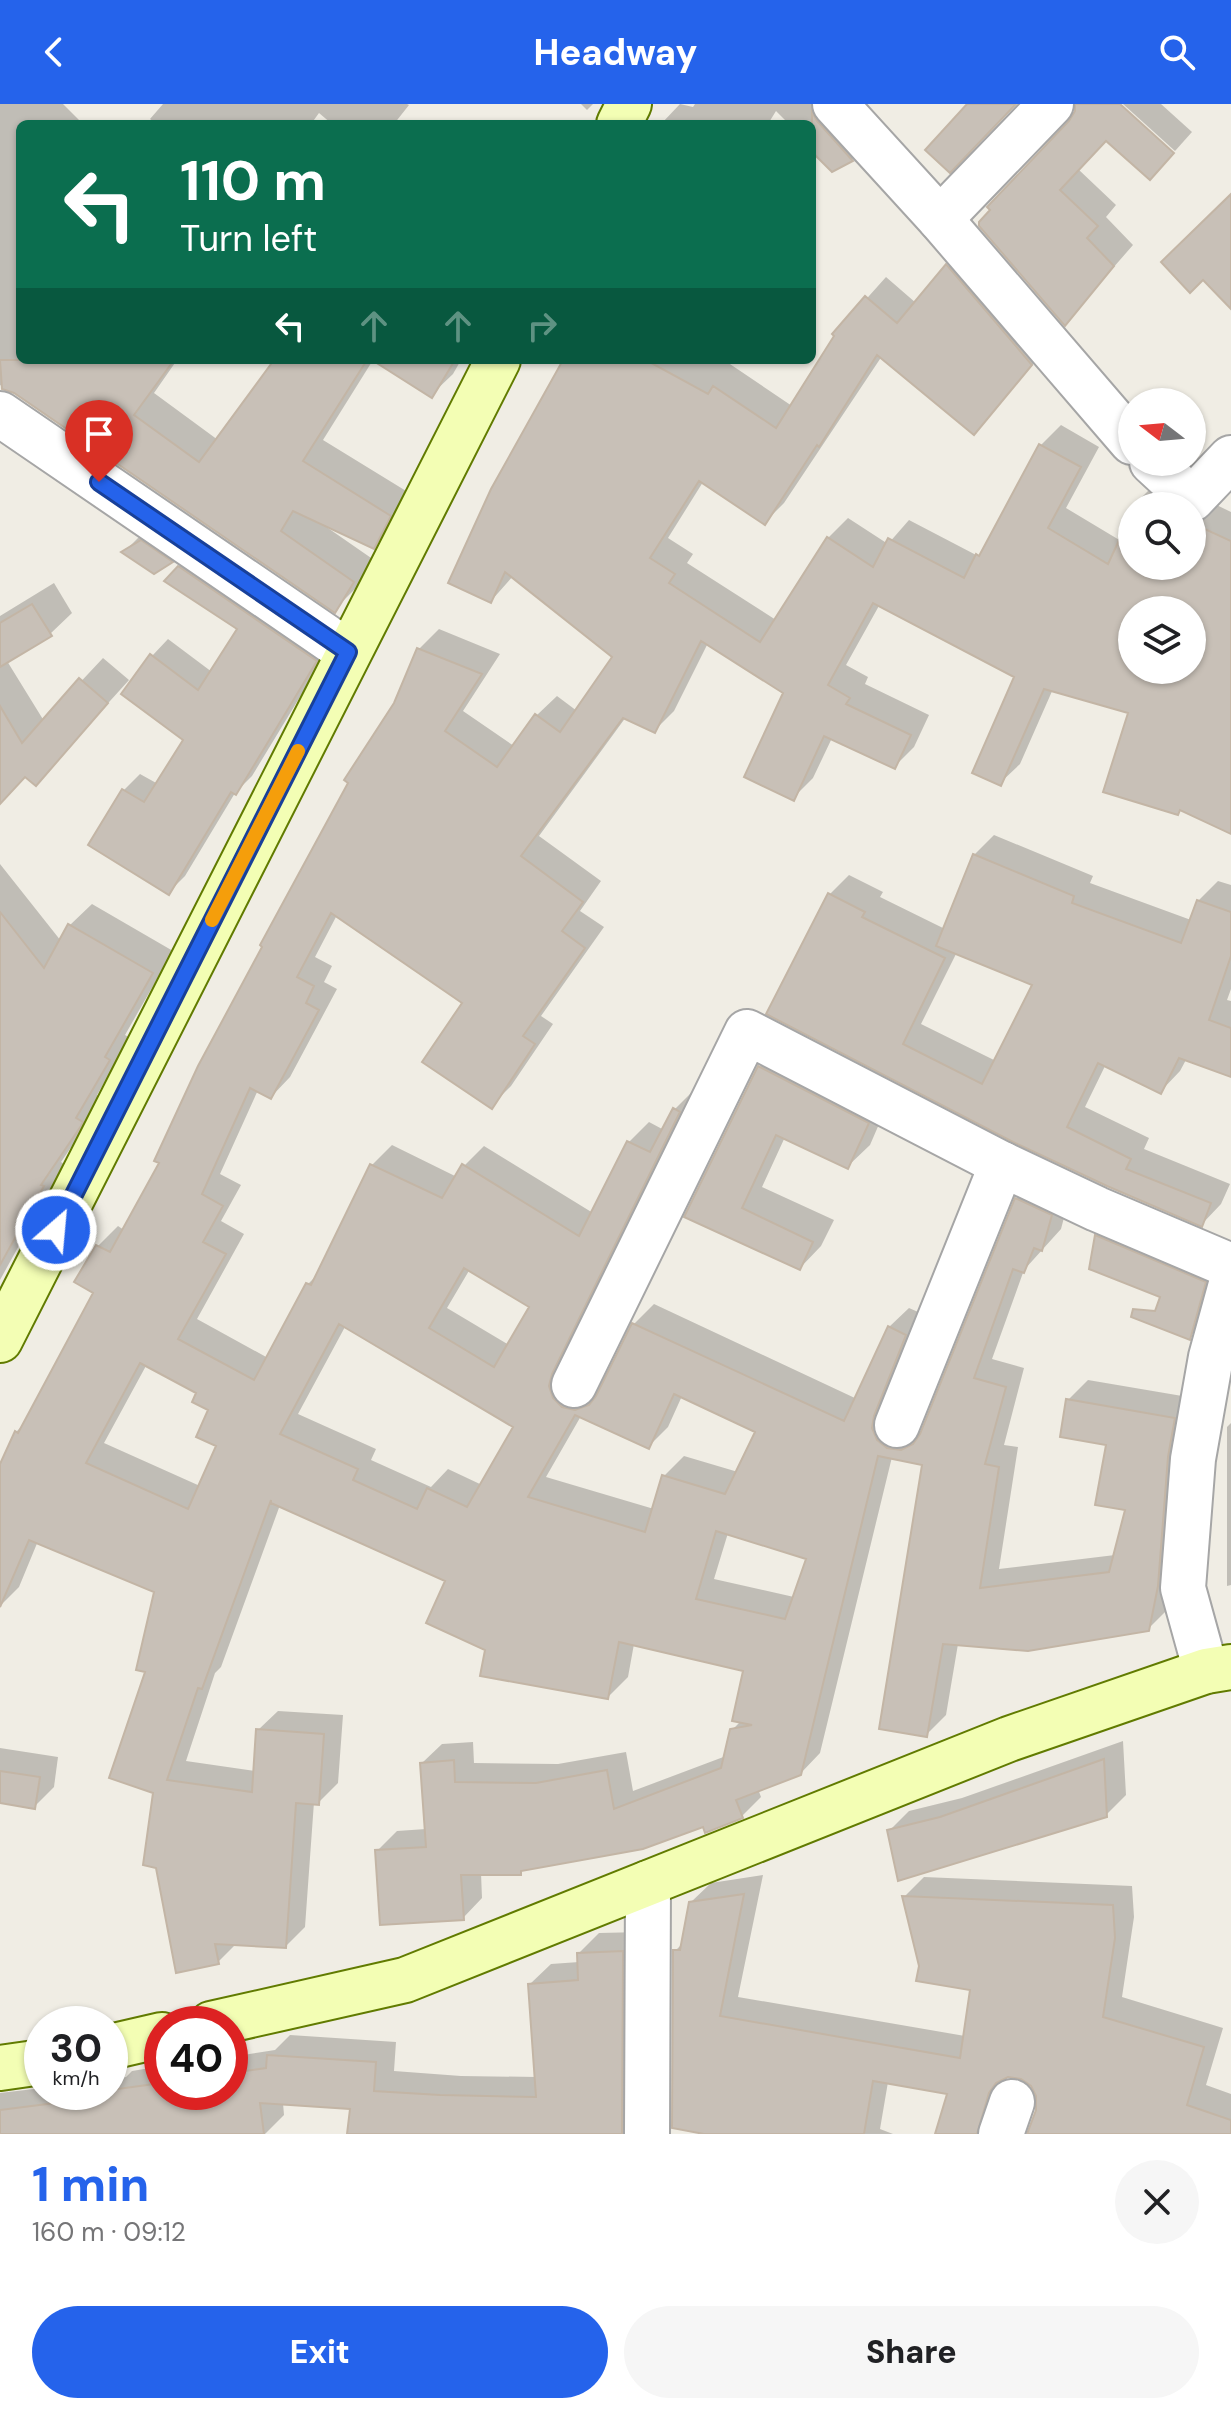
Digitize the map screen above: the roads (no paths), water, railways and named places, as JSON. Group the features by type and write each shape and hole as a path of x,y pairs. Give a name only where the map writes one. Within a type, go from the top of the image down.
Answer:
{"main road":[{"path":"0,1340 496,364"},
{"path":"248,2016 405,1980 1009,1739 1218,1669"},
{"path":"0,2068 24,2065"}],"street":[{"path":"835,104 940,219 1118,426"},
{"path":"940,219 1051,104"},
{"path":"0,414 348,652"},
{"path":"1167,476 1192,499 1231,458"},
{"path":"574,1385 747,1032 1002,1164 1097,1209 1231,1266"},
{"path":"897,1425 1002,1164"},
{"path":"1218,1669 1183,1588 1193,1459 1211,1357 1231,1284"},
{"path":"647,2134 648,1883"}]}
